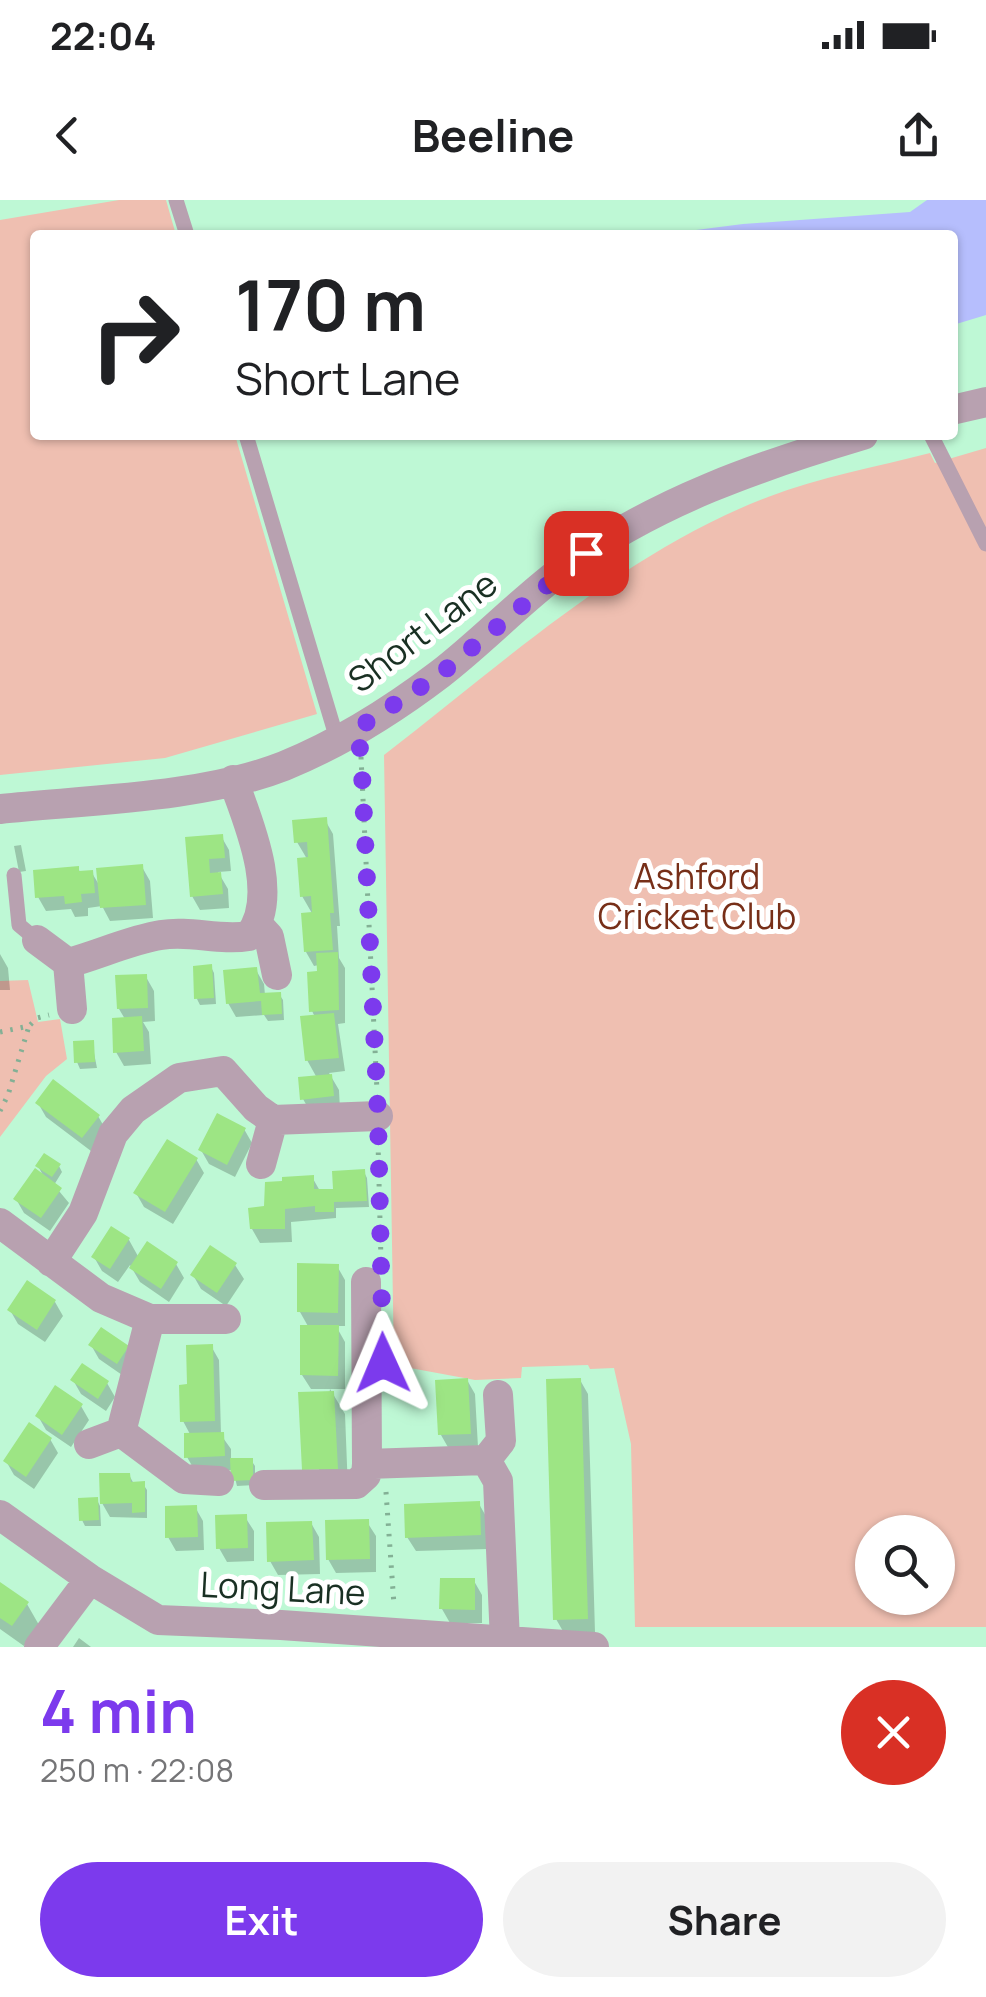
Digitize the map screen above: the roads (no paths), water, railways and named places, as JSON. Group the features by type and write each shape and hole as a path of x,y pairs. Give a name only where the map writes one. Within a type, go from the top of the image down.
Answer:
{"street":[{"path":"958,409 986,402"},
{"name":"Short Lane","path":"0,809 171,790 233,780 283,766 346,734 439,675 565,568 608,539 672,503 733,477 848,440"},
{"path":"68,963 159,935 192,933 230,939 249,936 258,925 261,908 260,862 233,780"},
{"path":"258,925 269,936 277,975"},
{"path":"37,940 68,963 72,1009"},
{"path":"51,1262 84,1213 113,1134 133,1110 180,1078 223,1071 256,1108 273,1120 378,1116"},
{"path":"260,1164 273,1120"},
{"path":"0,1224 101,1298 150,1319 226,1318"},
{"path":"264,1486 356,1484 376,1464 373,1275"},
{"path":"121,1432 150,1319"},
{"path":"376,1464 486,1460 501,1441 498,1395"},
{"path":"89,1444 121,1432"},
{"path":"121,1432 184,1478 219,1482"},
{"path":"486,1460 498,1481 505,1641"},
{"name":"Long Lane","path":"0,1516 90,1579 158,1620 282,1636 396,1633 594,1647"},
{"path":"39,1647 90,1579"}],"lane":[{"path":"176,200 185,230"},
{"path":"248,440 346,734"},
{"path":"934,440 979,515 986,544"},
{"path":"14,876 19,926 37,940"}],"water":[{"path":"927,200 986,200 986,315 958,323 958,230 696,230 743,224 910,212"}],"park label":[{"name":"Ashford Cricket Club","path":"697,897"}]}
